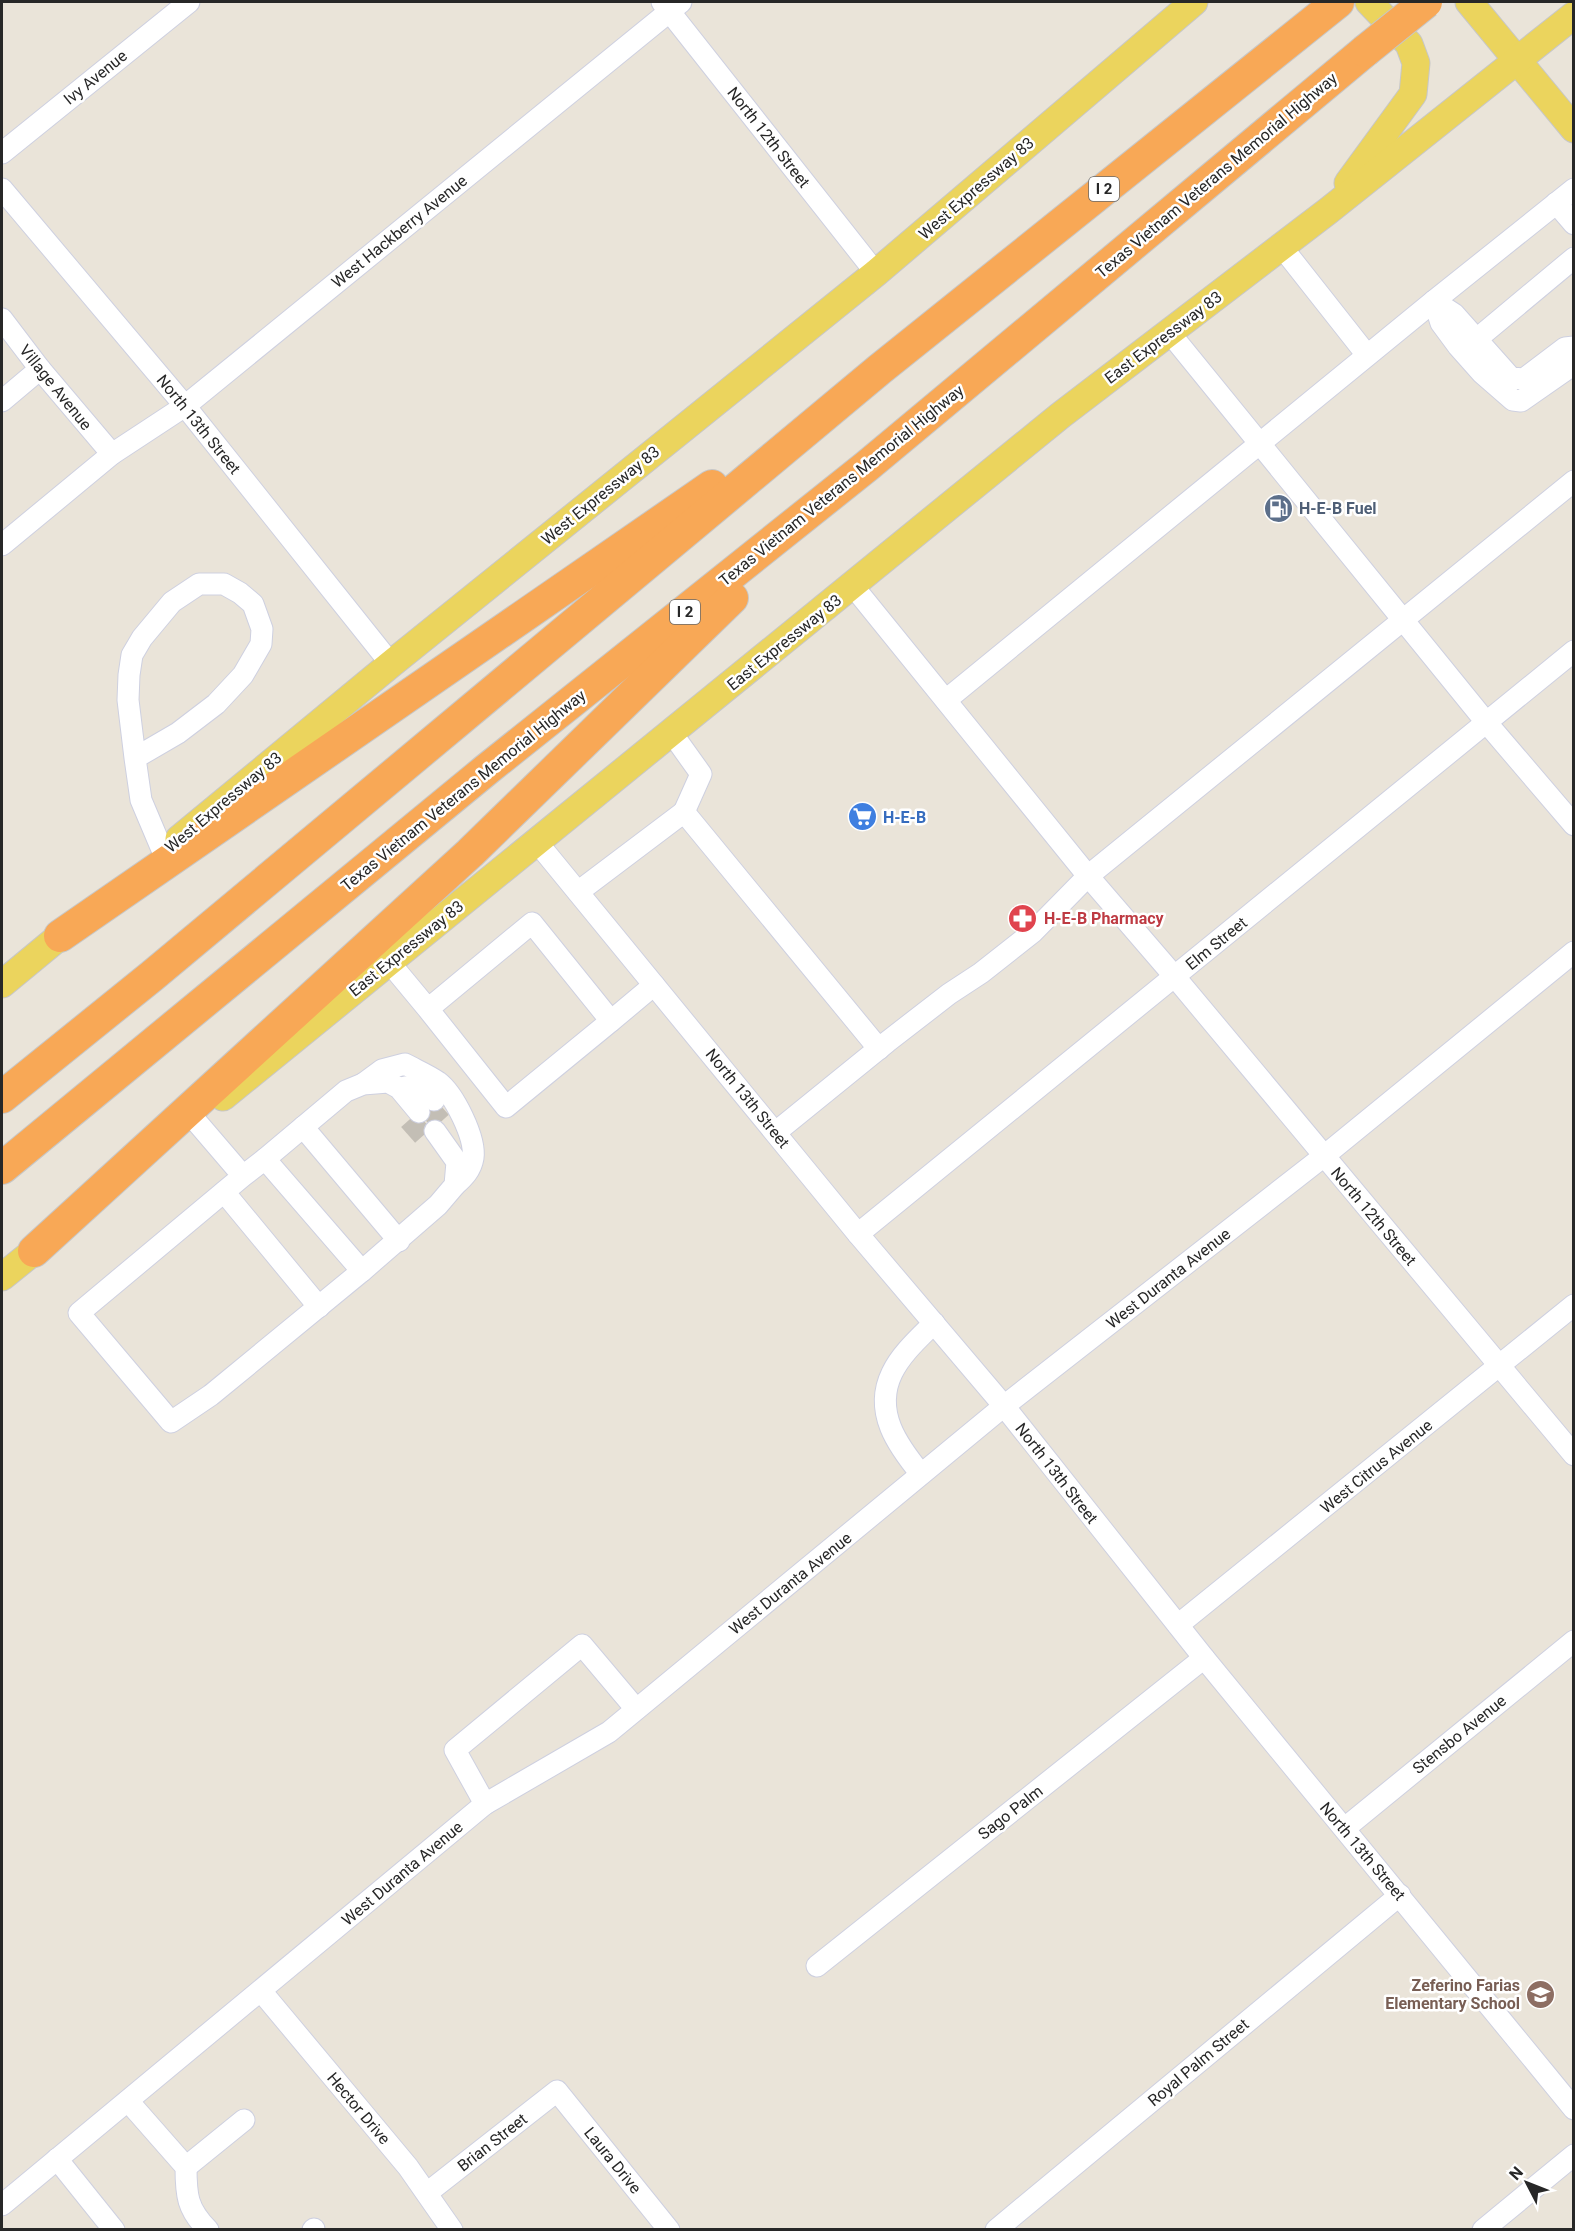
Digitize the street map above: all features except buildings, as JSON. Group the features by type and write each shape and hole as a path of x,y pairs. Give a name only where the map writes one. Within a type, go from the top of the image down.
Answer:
{"highway":[{"name":"Texas Vietnam Veterans Memorial Highway","path":"2,1168 486,770 867,466 1426,2"},
{"name":"I 2","path":"2,1097 161,969 880,369 1333,6"},
{"path":"60,936 880,369"},
{"path":"34,1251 470,853 867,466"}],"main road":[{"name":"West Expressway 83","path":"2,984 391,664 876,273 1194,2"},
{"path":"1328,211 1413,94 1416,63 1409,44 1369,2"},
{"path":"1469,2 1574,129"},
{"name":"East Expressway 83","path":"2,1277 1061,415 1328,211 1574,15"}],"street":[{"name":"Ivy Avenue","path":"2,153 189,2"},
{"name":"North 12th Street","path":"671,4 876,273"},
{"name":"West Hackberry Avenue","path":"2,545 112,454 185,406 671,4"},
{"name":"North 13th Street","path":"2,189 185,406 391,664"},
{"path":"946,700 1367,355 1574,189"},
{"path":"1556,204 1574,224"},
{"path":"1281,246 1367,355"},
{"path":"1469,346 1574,258"},
{"path":"1434,301 1441,323 1511,378 1524,379 1565,348 1574,347"},
{"name":"Village Avenue","path":"2,319 40,369 112,454"},
{"path":"1169,332 1486,722 1574,825"},
{"path":"1469,346 1482,374 1513,400 1521,401 1570,367 1574,361"},
{"path":"2,401 40,369"},
{"path":"776,1131 879,1048 1033,932 1088,876 1574,481"},
{"path":"135,758 178,733 216,704 243,675 261,644 261,629 253,604 240,593 224,584 199,584 172,602 142,638 132,655 128,700 135,758 141,800 163,852"},
{"name":"North 12th Street","path":"853,586 1088,876 1574,1455"},
{"name":"Elm Street","path":"858,1234 1574,651"},
{"path":"578,892 684,812 701,774 671,732"},
{"path":"684,812 879,1048"},
{"name":"North 13th Street","path":"536,841 776,1131 858,1234 1004,1406 1204,1658 1574,2109"},
{"path":"428,1009 532,923 611,1021"},
{"name":"West Duranta Avenue","path":"2,2205 485,1804 609,1732 1004,1406 1324,1156 1574,952"},
{"path":"389,962 506,1107 654,985"},
{"path":"405,1064 440,1083 459,1109 472,1143 473,1156 468,1173 399,1241 211,1395 171,1422 79,1313 346,1090 363,1084 382,1070 405,1064"},
{"path":"363,1084 388,1083 399,1088 422,1109"},
{"path":"195,1120 243,1176"},
{"path":"303,1126 399,1241"},
{"path":"455,1185 457,1162 465,1144 461,1133 438,1128 446,1161 457,1162"},
{"path":"265,1159 362,1271"},
{"path":"224,1192 319,1307"},
{"name":"West Citrus Avenue","path":"1178,1625 1574,1305"},
{"path":"921,1474 900,1448 891,1431 886,1393 891,1374 900,1360 934,1323"},
{"name":"Stensbo Avenue","path":"1345,1828 1574,1641"},
{"path":"485,1804 455,1750 582,1645 636,1709"},
{"name":"Sago Palm","path":"817,1966 1204,1658"},
{"name":"Royal Palm Street","path":"996,2229 1400,1895"},
{"name":"Hector Drive","path":"261,1991 408,2167 452,2229"},
{"name":"Brian Street","path":"427,2193 557,2091"},
{"name":"Laura Drive","path":"557,2091 669,2229"},
{"path":"128,2101 186,2167 186,2187 190,2208 208,2229"},
{"path":"186,2167 244,2120"},
{"path":"1483,2229 1574,2155"},
{"path":"57,2160 114,2229"}],"tunnel":[{"path":"427,1106 443,1124"},
{"path":"409,1120 425,1138"}],"place":[{"name":"H-E-B Fuel","path":"1278,508"},
{"name":"H-E-B","path":"862,817"},
{"name":"H-E-B Pharmacy","path":"1023,918"},
{"name":"Zeferino Farias Elementary School","path":"1541,1994"}]}
